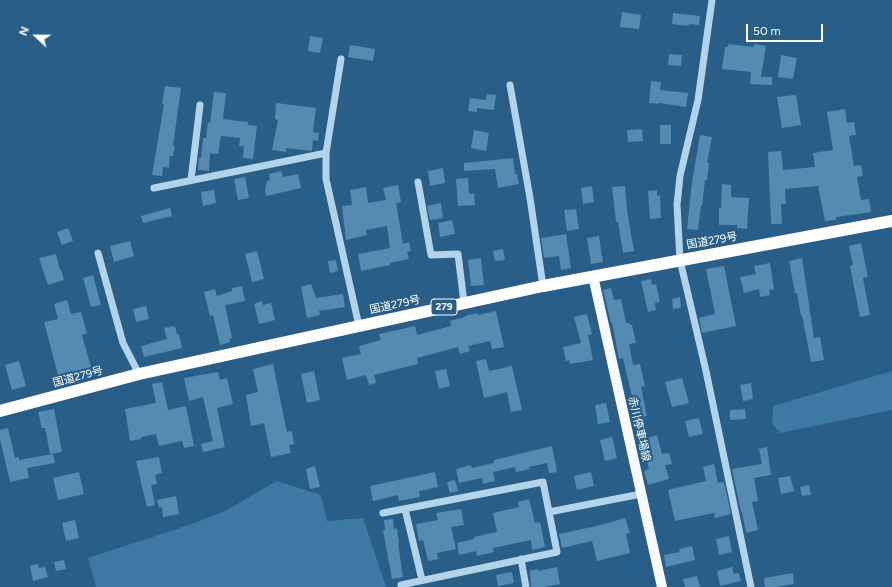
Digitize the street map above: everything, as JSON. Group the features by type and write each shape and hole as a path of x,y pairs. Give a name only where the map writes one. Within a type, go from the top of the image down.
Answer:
{"highway":[{"name":"国道279号","path":"0,411 139,374 543,286 892,221"}],"main road":[{"name":"赤川停車場線","path":"592,276 662,587"}],"street":[{"path":"712,0 698,100 680,176 677,205 680,260 706,371 751,587"},
{"path":"341,59 326,153 326,179 359,326"},
{"path":"510,85 530,198 543,286"},
{"path":"191,180 200,105"},
{"path":"154,188 326,153"},
{"path":"418,182 431,254 458,254 464,303"},
{"path":"98,253 123,343 139,374"},
{"path":"383,513 405,510 543,482 557,552 401,585"},
{"path":"549,512 641,494"},
{"path":"405,510 422,580"},
{"path":"521,559 526,587"}],"shaded area":[{"path":"892,371 892,410 780,433 772,424 773,406"},
{"path":"277,481 321,495 327,521 363,518 386,587 96,587 88,558 189,525 225,511"}],"building":[{"path":"622,12 641,15 639,29 620,27"},
{"path":"673,13 700,16 699,25 689,24 688,26 672,24"},
{"path":"310,36 323,38 320,53 308,51"},
{"path":"728,44 754,47 754,44 766,46 761,77 772,77 772,85 750,84 751,72 722,69 725,47 728,47"},
{"path":"350,45 375,49 373,61 348,57"},
{"path":"669,54 682,55 681,66 668,65"},
{"path":"781,55 797,58 793,79 778,77"},
{"path":"651,81 661,82 660,90 688,93 686,107 649,103"},
{"path":"165,86 181,88 173,156 170,156 169,168 163,167 162,176 152,175 164,104 162,104"},
{"path":"214,92 226,93 223,119 248,122 248,125 257,126 253,159 243,158 244,146 239,146 240,138 221,136 218,154 210,153 209,171 198,170 203,138 206,138 208,122 210,123"},
{"path":"487,94 496,95 494,110 477,108 477,112 468,111 470,98 486,100"},
{"path":"796,95 801,125 782,128 777,97"},
{"path":"276,103 316,108 313,132 319,133 318,141 313,140 312,151 286,148 286,152 272,150 278,120 275,119"},
{"path":"845,109 847,123 854,122 856,135 849,136 854,166 861,165 863,176 857,177 861,200 869,199 871,212 836,217 836,220 825,221 818,186 785,189 786,204 781,204 782,224 771,224 768,152 781,151 783,170 815,167 813,153 833,150 827,112"},
{"path":"660,125 671,125 671,144 660,144"},
{"path":"642,129 643,141 628,142 627,130"},
{"path":"474,130 489,133 486,151 471,148"},
{"path":"700,135 712,137 707,163 709,163 707,180 705,180 698,230 687,229 692,182"},
{"path":"513,158 515,174 517,174 519,184 498,188 495,169 464,171 464,163"},
{"path":"443,168 445,183 430,186 428,171"},
{"path":"281,171 283,177 298,174 301,188 266,196 265,190 267,181 270,180 269,174"},
{"path":"245,177 249,198 238,200 234,179"},
{"path":"468,178 469,194 474,193 475,205 458,206 456,179"},
{"path":"722,184 731,185 731,197 749,198 747,229 737,228 737,225 719,225 719,208 721,208"},
{"path":"398,185 401,202 396,203 403,244 409,242 411,251 407,252 409,259 390,263 390,265 361,271 358,254 390,248 387,226 366,230 367,235 346,240 342,206 352,205 350,190 366,187 368,203 386,200 383,188"},
{"path":"592,186 594,202 583,204 581,188"},
{"path":"625,186 627,210 634,251 623,253 618,222 616,222 612,187"},
{"path":"214,190 216,203 203,206 201,192"},
{"path":"657,190 657,196 660,195 661,218 650,219 648,191"},
{"path":"441,203 443,218 430,220 427,206"},
{"path":"170,208 172,216 143,223 141,216"},
{"path":"576,209 579,229 567,231 564,210"},
{"path":"452,220 455,234 440,237 438,223"},
{"path":"68,228 73,241 62,245 57,232"},
{"path":"566,234 571,268 561,270 559,256 544,258 541,238"},
{"path":"599,236 603,262 591,264 587,238"},
{"path":"130,241 134,256 114,262 110,246"},
{"path":"861,243 868,277 863,278 870,315 860,317 850,266 853,265 849,246"},
{"path":"503,249 505,260 495,261 493,251"},
{"path":"257,251 264,279 252,282 245,254"},
{"path":"56,254 64,280 48,285 39,258"},
{"path":"481,258 484,285 471,286 468,260"},
{"path":"802,258 814,338 820,337 824,360 811,362 802,315 801,316 797,293 795,293 789,261"},
{"path":"336,260 338,271 330,273 328,261"},
{"path":"770,263 774,289 769,290 770,295 760,297 759,289 744,293 740,277 756,274 754,266"},
{"path":"724,266 736,326 702,333 699,318 715,314 706,269"},
{"path":"93,275 101,305 91,307 83,278"},
{"path":"651,279 652,285 656,284 660,302 655,303 656,310 648,312 641,281"},
{"path":"311,284 316,298 343,294 345,307 319,311 320,315 307,318 301,287"},
{"path":"242,286 245,301 225,305 232,338 229,339 230,342 220,345 213,315 210,316 204,292 215,289 217,296 232,291 232,288"},
{"path":"611,288 614,300 621,299 626,323 632,325 636,343 629,344 633,365 640,364 645,386 641,387 647,416 633,419 629,401 633,401 623,358 619,359 612,323 603,290"},
{"path":"680,297 681,308 673,309 672,299"},
{"path":"67,300 71,314 81,312 87,333 82,335 91,367 68,373 69,376 59,379 44,322 58,319 54,304"},
{"path":"262,301 263,305 271,303 275,320 259,324 254,304"},
{"path":"146,306 149,319 136,322 133,309"},
{"path":"496,311 504,347 492,349 490,341 468,346 470,351 460,354 458,347 417,358 418,364 374,375 376,383 369,385 366,375 347,380 342,358 361,354 359,346 381,340 379,334 415,326 417,335 451,326 450,321 465,316"},
{"path":"587,314 592,334 588,335 593,360 570,364 569,360 566,361 563,347 581,343 574,317"},
{"path":"175,326 177,334 179,334 182,348 144,357 141,346 167,339 164,328"},
{"path":"486,359 489,371 512,366 522,410 511,412 507,392 484,398 476,361"},
{"path":"19,361 26,386 12,390 5,365"},
{"path":"273,364 287,432 292,431 294,444 289,445 291,453 271,457 264,423 251,426 246,395 258,392 253,369"},
{"path":"446,369 450,386 439,389 435,371"},
{"path":"314,371 320,400 307,403 301,374"},
{"path":"218,372 220,380 227,378 233,404 217,408 225,447 203,452 201,444 213,441 203,397 189,401 184,378"},
{"path":"682,378 689,403 672,407 665,382"},
{"path":"162,382 168,410 186,406 194,446 184,448 182,441 159,446 156,434 130,441 125,409 156,403 152,384"},
{"path":"751,383 753,399 743,401 740,385"},
{"path":"606,403 610,422 598,424 595,405"},
{"path":"54,409 62,452 50,454 45,428 42,428 38,412"},
{"path":"745,409 746,419 730,420 730,410"},
{"path":"699,418 703,434 689,437 685,421"},
{"path":"8,428 15,458 19,457 19,460 53,454 55,463 27,468 29,478 10,482 0,439 0,430"},
{"path":"657,435 662,454 669,453 672,464 665,465 669,479 648,485 644,471 649,469 643,447 650,445 648,438"},
{"path":"612,437 617,458 605,461 600,440"},
{"path":"552,446 557,472 549,473 547,463 516,472 515,467 493,472 495,481 483,484 482,478 459,483 456,469 471,465 472,468 494,463 494,460"},
{"path":"767,447 771,475 754,478 758,501 752,502 758,530 746,533 732,469 762,464 759,449"},
{"path":"159,457 162,473 155,475 157,484 151,485 155,505 147,507 136,461"},
{"path":"714,464 718,483 724,482 731,514 715,518 714,513 675,521 668,490 706,481 703,467"},
{"path":"315,466 320,487 310,489 306,469"},
{"path":"79,472 84,494 58,500 53,478"},
{"path":"435,472 438,487 419,491 420,497 399,501 398,495 373,501 370,486"},
{"path":"591,472 594,486 577,490 574,476"},
{"path":"790,476 794,491 781,494 778,478"},
{"path":"455,480 458,491 450,493 447,482"},
{"path":"809,485 811,495 802,496 800,487"},
{"path":"176,496 179,514 163,517 162,507 159,508 157,500"},
{"path":"529,499 535,523 540,522 545,547 532,550 531,540 493,548 494,552 477,556 476,551 459,555 457,543 474,539 474,537 497,532 493,513 519,507 518,502"},
{"path":"461,509 464,525 451,527 456,549 437,553 438,559 428,561 423,540 419,541 416,524 438,520 436,513"},
{"path":"625,518 630,533 626,534 630,553 597,561 592,541 562,548 559,534"},
{"path":"393,519 394,529 397,528 403,577 392,579 383,530 385,530 384,520"},
{"path":"75,520 79,538 66,541 62,523"},
{"path":"729,536 732,552 719,555 716,539"},
{"path":"692,546 695,560 666,567 664,555 680,552 679,549"},
{"path":"64,560 66,569 56,571 54,562"},
{"path":"38,564 39,568 45,567 48,577 33,581 30,566"},
{"path":"557,567 560,584 544,587 531,587 530,571"},
{"path":"732,567 734,574 739,573 741,581 720,586 717,571"},
{"path":"512,572 514,583 498,586 496,575"},
{"path":"793,573 794,584 765,587 764,578"},
{"path":"697,576 700,587 685,587 683,579"}]}
